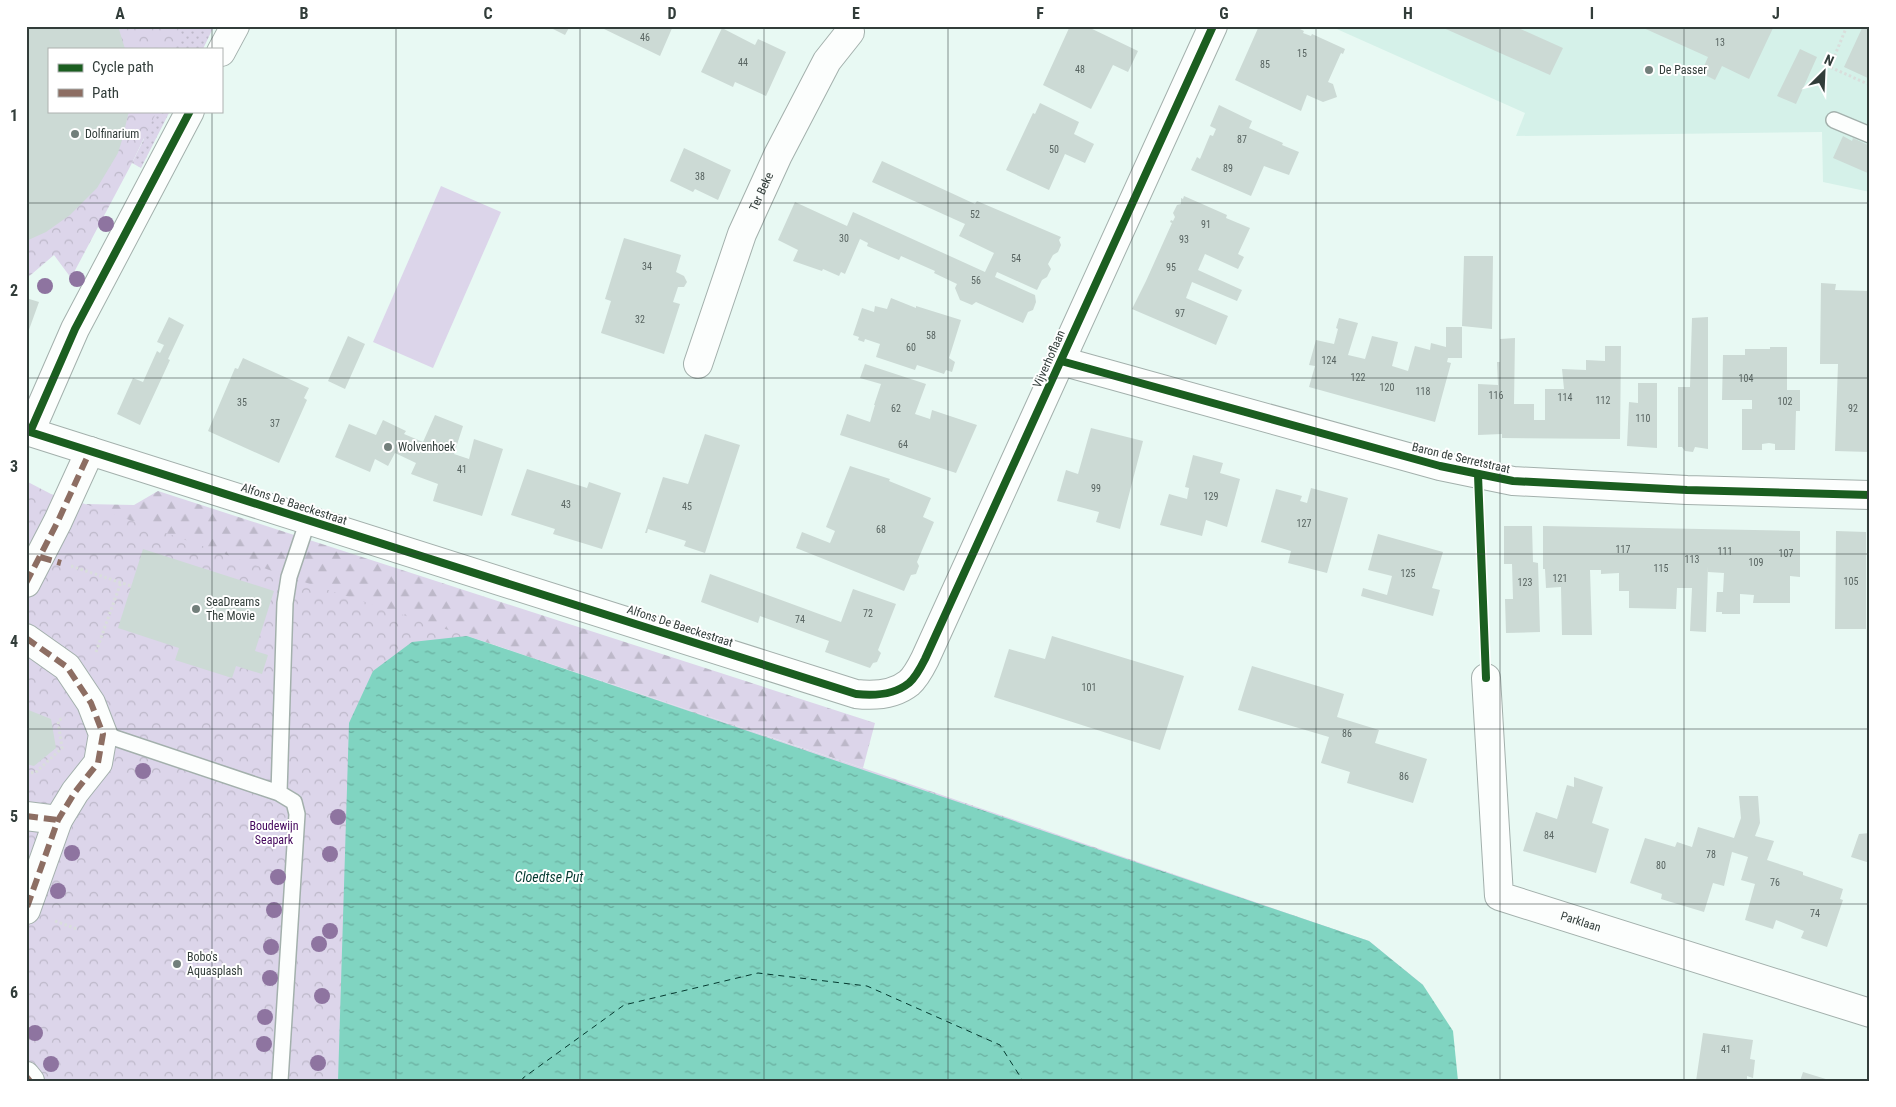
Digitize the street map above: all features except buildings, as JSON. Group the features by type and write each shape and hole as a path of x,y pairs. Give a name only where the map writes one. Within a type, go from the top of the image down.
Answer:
{"street":[{"path":"222,50 235,26"},
{"name":"Vijverhoflaan","path":"895,691 910,682 925,659 1213,26"},
{"name":"Ter Beke","path":"698,364 742,234 778,155 846,28"},
{"name":"Alfons De Baeckestraat","path":"189,112 75,329 35,397 30,432 856,694 871,696 895,691"},
{"name":"Baron de Serretstraat","path":"1061,361 1440,466 1513,481 1687,490 1870,495"},
{"path":"26,583 50,560 58,521 90,451"},
{"path":"26,638 67,667 91,703 103,734 98,763 75,792 58,820 26,910"},
{"name":"Parklaan","path":"1486,678 1499,896 1870,1013"},
{"path":"26,816 58,820"},
{"path":"26,1076 30,1081"}],"lane":[{"path":"1834,120 1870,136"},
{"path":"279,793 285,603 289,577 308,520"},
{"path":"103,734 279,793 294,802 296,814 280,1081"}],"path":[{"path":"1848,26 1830,67 1870,85"},
{"path":"50,560 131,586"},
{"path":"67,667 94,656 121,582"},
{"path":"26,772 35,773 62,748 58,721 91,703"}],"shaded area":[{"name":"De Passer","path":"1330,26 1870,26 1870,192 1823,182 1822,132 1516,136 1525,113"}],"green space":[{"name":"Dolfinarium","path":"26,26 179,26 182,35 176,48 48,48 48,112 157,112 132,163 71,278 54,255 26,279"},
{"path":"133,26 214,26 203,48 137,48"},
{"path":"140,112 169,112 141,168 132,163 144,139"},
{"path":"441,186 501,212 433,368 373,342"},
{"name":"Cloedtse Put","path":"26,481 51,494 85,504 289,577 863,768 1369,941 1423,985 1458,1081 26,1081"},
{"path":"158,491 875,723 863,768 467,636 412,642 85,504 134,505"}],"water":[{"name":"Cloedtse Put","path":"467,636 1369,941 1423,985 1453,1031 1458,1081 338,1081 349,723 373,671 412,642"}],"ferry route":[{"path":"522,1081 523,1078 624,1005 758,973 867,986 1000,1045 1023,1081"}],"marked path":[{"path":"26,583 58,521 90,451"},
{"path":"40,557 61,563"},
{"path":"26,638 67,667 91,703 103,734 98,763 75,792 58,820 26,910"},
{"path":"26,816 58,820"},
{"path":"26,1076 30,1081"}],"cycle path":[{"path":"189,112 75,329 30,432 856,694 877,695 897,690 909,683 923,662 1213,26"},
{"path":"1061,361 1440,466 1513,481 1687,490 1870,495"},
{"path":"1478,475 1486,678"}],"place":[{"name":"De Passer","path":"1649,70"},
{"name":"Dolfinarium","path":"75,134"},
{"name":"Wolvenhoek","path":"388,447"},
{"name":"SeaDreams The Movie","path":"196,609"},
{"name":"Bobo's Aquasplash","path":"177,964"}],"park label":[{"name":"Boudewijn Seapark","path":"274,833"}]}
